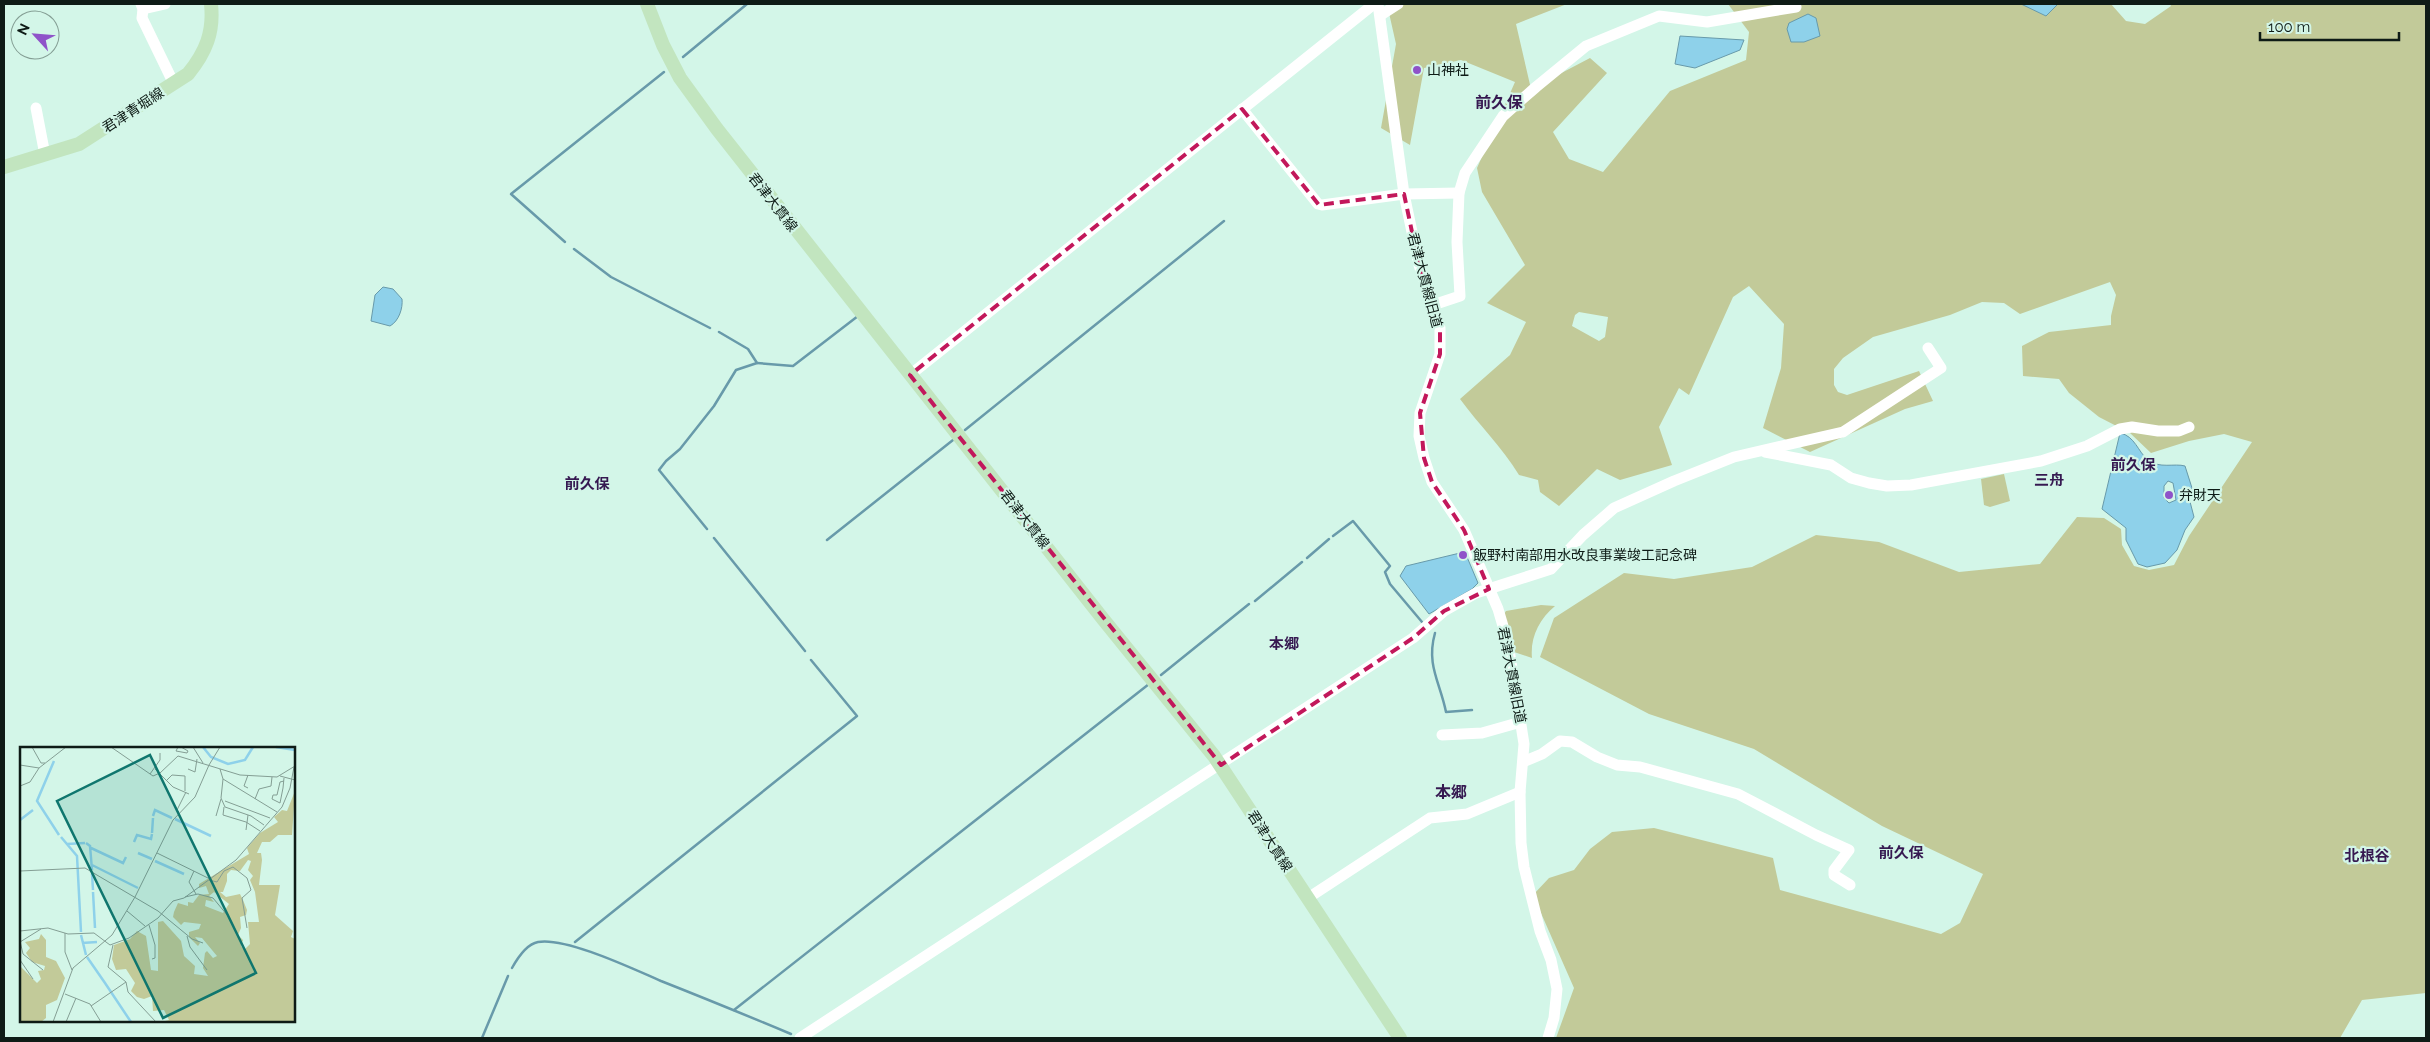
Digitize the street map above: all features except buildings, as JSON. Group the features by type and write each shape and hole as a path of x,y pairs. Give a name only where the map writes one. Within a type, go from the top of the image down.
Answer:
{"main road":[{"name":"君津青堀線","path":"4,167 85,141 188,74 206,47 212,24 211,4"},
{"name":"君津大貫線","path":"646,4 663,45 680,78 812,252 1221,765 1400,1038"}],"street":[{"path":"165,4 142,6 142,18 174,84"},
{"path":"910,374 1242,109 1378,7 1398,4"},
{"name":"君津大貫線旧道","path":"1378,7 1404,194 1420,265 1440,328 1440,354 1420,413 1421,444 1432,482 1464,530 1488,588 1508,644 1524,744 1520,792 1521,843 1524,867 1540,931 1551,960 1557,989 1554,1018 1548,1038"},
{"path":"1433,305 1460,296 1457,242 1459,193 1465,173 1503,116 1567,60 1586,46 1659,16 1706,22 1796,7"},
{"path":"36,108 45,155"},
{"path":"1242,109 1318,204 1404,194 1459,193"},
{"path":"800,1038 1413,638 1444,611 1488,588 1551,569 1601,517 1632,499 1734,458 1843,432 1941,368 1928,348"},
{"path":"1764,452 1831,466 1851,478 1869,483 1888,486 1912,485 2041,461 2087,446 2120,429 2132,427 2165,431 2189,427"},
{"path":"1442,735 1482,733 1521,722"},
{"path":"1524,762 1542,754 1560,741 1572,742 1597,757 1617,765 1640,767 1738,794 1849,850 1834,870 1834,875 1850,885"},
{"path":"1308,898 1430,818 1467,814 1520,792"}],"highlighted area":[{"path":"1242,109 1319,205 1404,194 1419,265 1440,328 1440,354 1420,413 1424,458 1432,482 1464,530 1489,589 1444,611 1413,638 1221,765 910,375"}],"green space":[{"path":"1387,4 1567,4 1516,24 1531,89 1590,58 1607,73 1553,132 1569,159 1603,172 1670,91 1746,60 1749,32 1728,4 2111,4 2126,21 2145,24 2171,6 2170,4 2426,4 2426,993 2362,1000 2340,1038 1556,1038 1574,988 1533,895 1549,878 1574,870 1590,849 1612,832 1654,828 1773,858 1780,890 1941,934 1960,923 1983,874 1882,826 1754,749 1649,714 1540,657 1554,618 1624,573 1674,579 1752,567 1816,535 1879,542 1959,572 2040,564 2077,517 2104,518 2121,529 2122,545 2134,566 2149,570 2174,565 2189,536 2252,442 2224,434 2189,441 2151,453 2130,433 2099,417 2069,393 2059,379 2023,376 2022,346 2049,332 2111,325 2116,295 2110,282 2020,314 2004,303 1982,302 1950,315 1873,337 1843,358 1834,369 1834,385 1838,392 1847,395 1919,371 1933,401 1905,409 1810,452 1763,428 1781,368 1784,324 1749,286 1733,297 1689,395 1679,388 1659,427 1672,465 1620,480 1597,469 1559,506 1540,492 1538,480 1519,475 1460,399 1510,355 1526,322 1487,303 1525,265 1482,192 1477,168 1515,82 1461,60 1424,68 1410,145 1381,128 1396,44","holes":["1579,312 1608,317 1605,337 1599,341 1572,326 1575,315"]},
{"path":"2004,474 2010,501 1990,507 1984,505 1981,479"},
{"path":"1541,605 1555,606 1544,617 1537,629 1532,643 1532,658 1514,652 1504,614 1506,611"}],"water":[{"path":"2021,4 2058,4 2046,16"},
{"path":"1808,14 1816,18 1820,36 1804,42 1791,42 1787,29 1789,23"},
{"path":"1680,36 1744,40 1740,50 1695,68 1675,64"},
{"path":"383,287 393,289 402,299 400,314 390,326 371,321 375,295"},
{"path":"2120,433 2129,437 2152,463 2185,466 2192,488 2188,494 2194,517 2185,530 2177,550 2165,563 2147,567 2138,564 2126,540 2126,528 2102,509","holes":["2168,481 2173,483 2176,500 2169,503 2164,498 2164,486"]},
{"path":"1460,553 1462,558 1467,557 1478,583 1472,589 1429,614 1400,576 1406,566"}],"waterway":[{"path":"683,57 747,4"},
{"path":"565,242 511,194 664,72"},
{"path":"965,430 1224,221"},
{"path":"574,249 611,277 710,328"},
{"path":"757,363 793,366 858,316"},
{"path":"707,529 659,470 680,449 714,406 736,370 757,363 748,349 719,332"},
{"path":"827,540 953,440"},
{"path":"1333,536 1353,521 1390,566 1385,572 1390,584 1422,622"},
{"path":"714,538 805,651"},
{"path":"1307,558 1329,539"},
{"path":"1255,601 1302,562"},
{"path":"1161,675 1249,604"},
{"path":"1435,633 1432,655 1433,664 1446,712 1472,710"},
{"path":"575,942 857,716 811,660"},
{"path":"734,1010 1149,684"},
{"path":"512,968 523,952 534,943 550,942 565,944 617,962 791,1034"},
{"path":"482,1038 508,976"}],"place":[{"name":"山神社","path":"1417,70"},
{"name":"弁財天","path":"2169,495"},
{"name":"飯野村南部用水改良事業竣工記念碑","path":"1463,555"}],"district":[{"name":"前久保","path":"1499,102"},
{"name":"前久保","path":"2133,465"},
{"name":"三舟","path":"2049,480"},
{"name":"前久保","path":"587,484"},
{"name":"本郷","path":"1284,644"},
{"name":"本郷","path":"1451,792"},
{"name":"前久保","path":"1901,853"},
{"name":"北根谷","path":"2367,856"}]}
